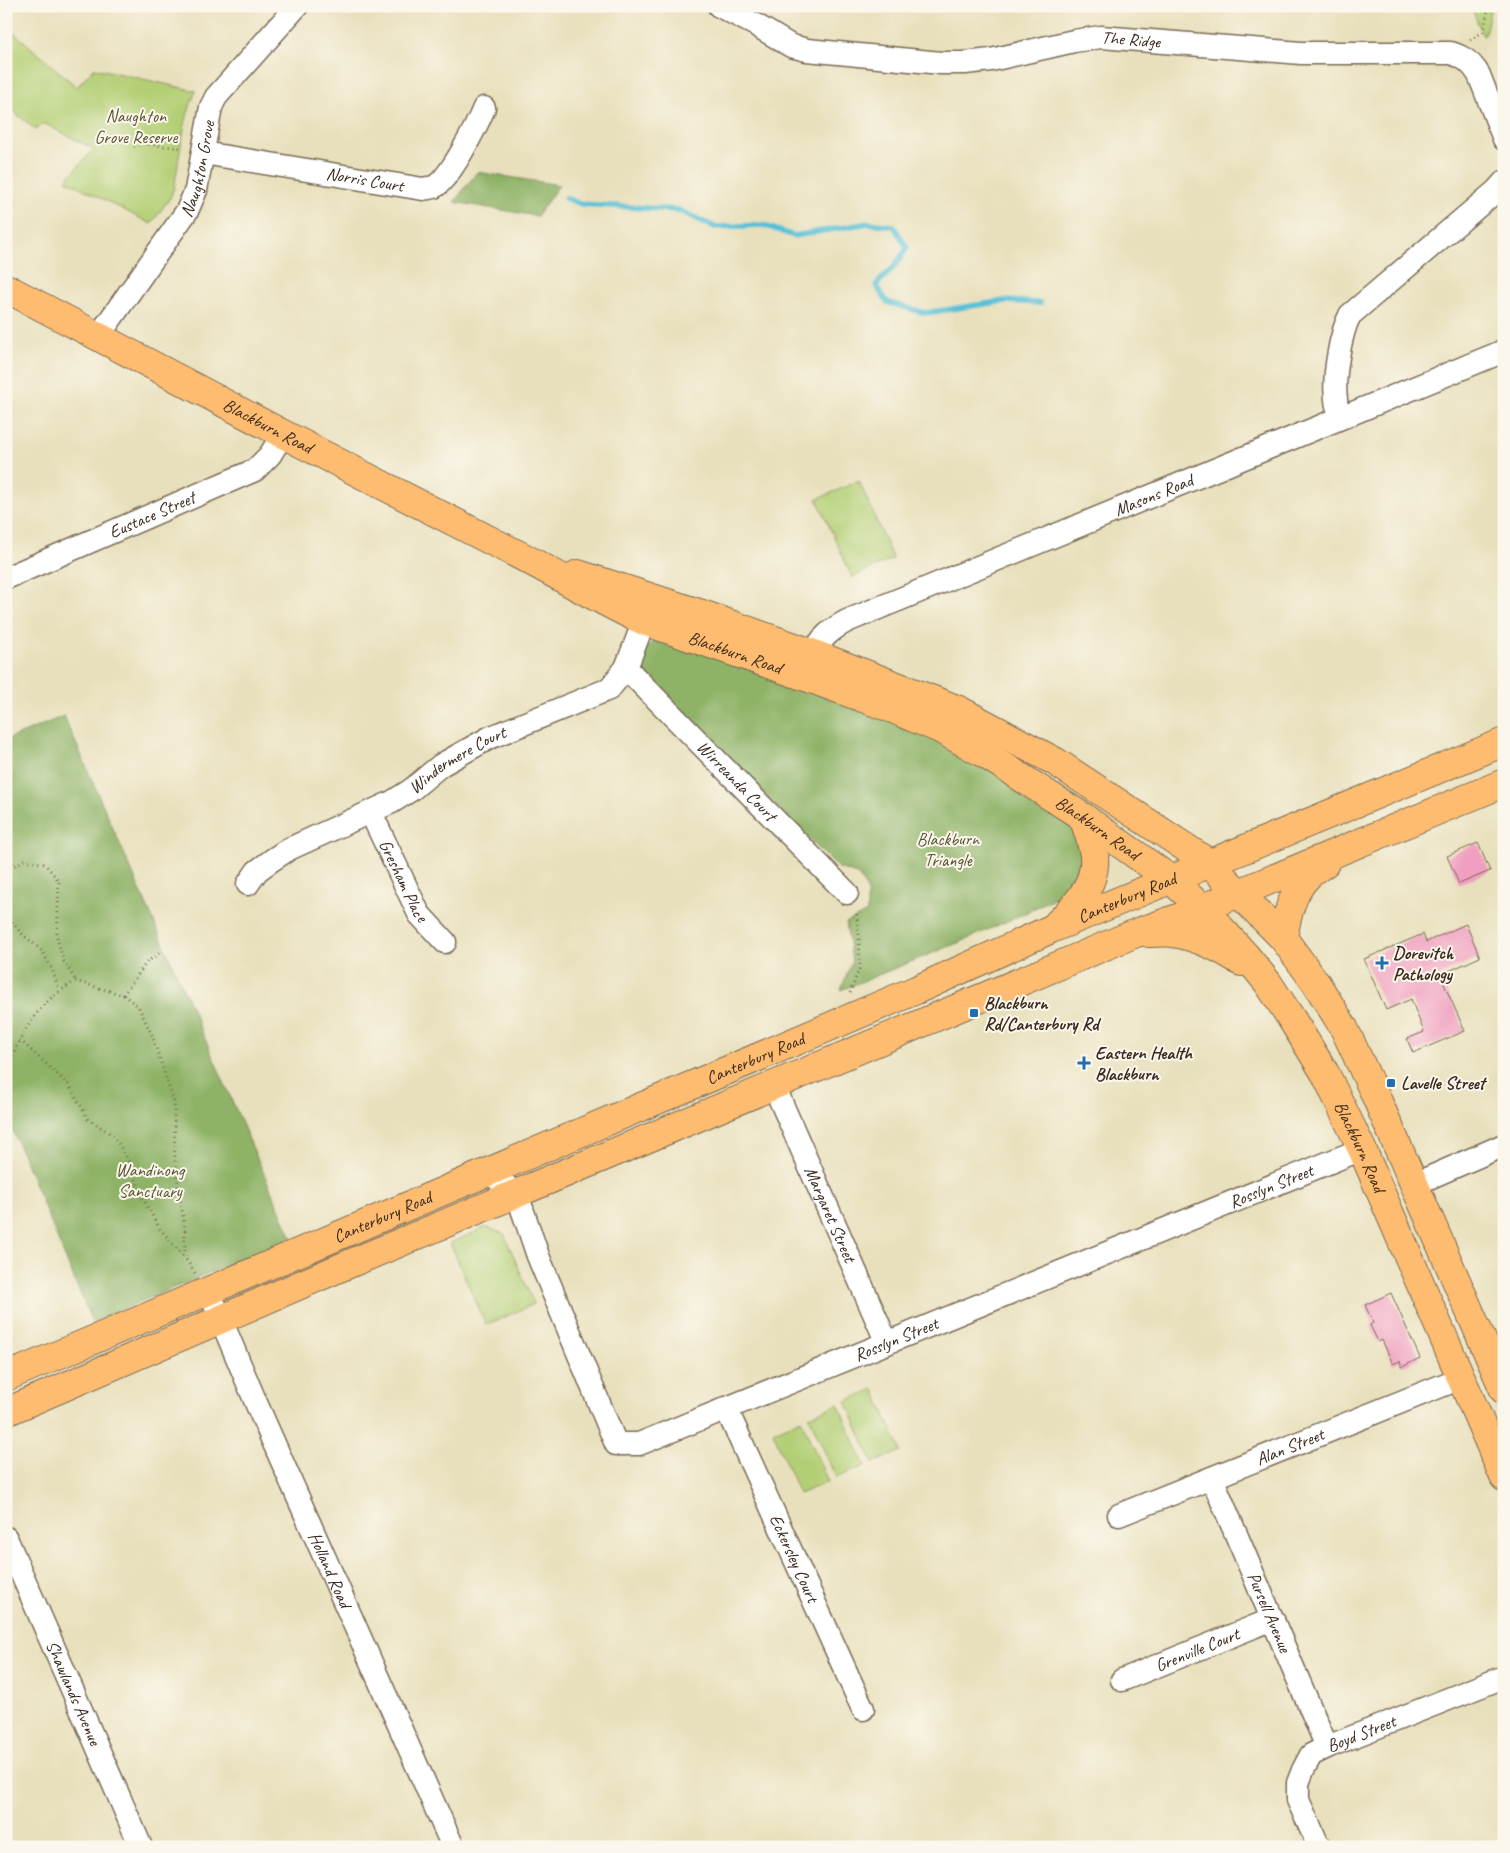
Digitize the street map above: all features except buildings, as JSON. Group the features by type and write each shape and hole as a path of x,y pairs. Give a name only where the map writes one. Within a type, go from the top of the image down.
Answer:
{"main road":[{"name":"Blackburn Road","path":"6,288 283,434 531,560 648,609 739,655 810,666 933,699 1003,733 1056,762 1209,863 1283,938 1316,983 1344,1028 1415,1184 1504,1390"},
{"name":"Blackburn Road","path":"648,609 699,613 810,666 893,709 940,729 983,753 1084,817 1170,879 1202,908 1268,983 1325,1073 1362,1149 1504,1477"},
{"path":"699,613 712,631 739,655"},
{"name":"Canterbury Road","path":"6,1377 916,990 1052,929 1504,742"},
{"name":"Canterbury Road","path":"6,1412 220,1319 1136,933 1240,893 1504,783"},
{"path":"1052,929 1073,910 1088,888 1092,878 1094,857 1084,817"},
{"path":"1283,938 1290,905 1308,876 1342,850"},
{"path":"1136,933 1172,933 1210,945 1226,952 1268,983"}],"street":[{"name":"Naughton Grove","path":"98,337 187,211 196,190 194,151 216,97 297,6"},
{"name":"The Ridge","path":"719,6 791,46 807,50 940,63 991,60 1074,41 1101,37 1301,53 1451,53"},
{"path":"1451,53 1467,60 1479,75 1504,139"},
{"name":"Norris Court","path":"194,151 423,189 435,187 445,177 471,139 484,108"},
{"path":"1342,418 1336,400 1336,382 1342,332 1350,315 1496,191 1504,182"},
{"name":"Masons Road","path":"810,666 824,638 847,621 1504,351"},
{"name":"Eustace Street","path":"6,578 255,470 270,455 283,434"},
{"name":"Windermere Court","path":"248,884 257,871 289,849 392,802 411,790 441,765 490,738 609,690 626,668 648,609"},
{"name":"Wirreanda Court","path":"626,668 847,893"},
{"name":"Gresham Place","path":"371,813 419,914 444,942"},
{"name":"Margaret Street","path":"774,1086 887,1343"},
{"path":"1415,1184 1504,1144"},
{"name":"Rosslyn Street","path":"505,1199 538,1256 616,1444 639,1444 1362,1149"},
{"path":"488,1172 505,1199"},
{"name":"Holland Road","path":"209,1291 453,1847"},
{"name":"Alan Street","path":"1119,1515 1461,1378"},
{"name":"Eckersley Court","path":"726,1408 863,1709"},
{"name":"Pursell Avenue","path":"1212,1478 1327,1747"},
{"name":"Shawlands Avenue","path":"6,1538 141,1847"},
{"name":"Grenville Court","path":"1122,1680 1273,1619"},
{"name":"Boyd Street","path":"1319,1847 1298,1800 1298,1783 1311,1755 1504,1676"}],"path":[{"path":"1451,53 1484,32 1489,6"},
{"path":"134,146 144,144 194,151"},
{"path":"6,870 24,860 45,864 59,881 57,938 63,960 76,981 123,995 138,1006 148,1028 174,1102 176,1130 175,1162 185,1231 185,1258"},
{"path":"847,893 856,909 860,967 848,1000"},
{"path":"6,914 20,932 42,951 52,969 59,990"},
{"path":"123,995 146,962 159,953"},
{"path":"6,1070 20,1040 41,1007 59,990 76,981"},
{"path":"20,1040 69,1085 88,1119 112,1135 130,1163 142,1197 160,1229 185,1258 209,1291"}],"green space":[{"path":"1471,6 1491,6 1485,35 1483,36"},
{"name":"Naughton Grove Reserve","path":"6,26 77,87 94,68 196,91 184,126 174,188 170,198 151,224 66,180 94,149 43,123 36,130 6,105"},
{"path":"477,172 559,185 537,216 454,202"},
{"path":"859,481 893,559 852,577 817,499"},
{"name":"Blackburn Triangle","path":"665,638 885,718 957,749 1067,818 1080,833 1085,864 1061,894 1027,912 970,938 841,990 852,961 846,923 867,912 867,889 857,874 838,868 709,738 644,677 644,651 651,643"},
{"name":"Wandinong Sanctuary","path":"64,716 292,1238 92,1322 12,1129 6,1131 6,740"},
{"path":"486,1227 504,1234 534,1304 486,1325 450,1243"},
{"path":"874,1389 901,1451 873,1463 846,1401"},
{"path":"838,1404 865,1466 836,1478 809,1416"},
{"path":"801,1419 828,1482 799,1494 773,1432"}],"waterway":[{"path":"565,198 581,204 678,210 715,227 763,225 794,236 869,223 894,226 907,248 894,267 876,285 887,302 925,313 1004,301 1040,303"}],"place":[{"name":"Dorevitch Pathology","path":"1382,963"},
{"name":"Blackburn Rd/Canterbury Rd","path":"974,1013"},
{"name":"Eastern Health Blackburn","path":"1084,1063"},
{"name":"Lavelle Street","path":"1391,1083"}]}
